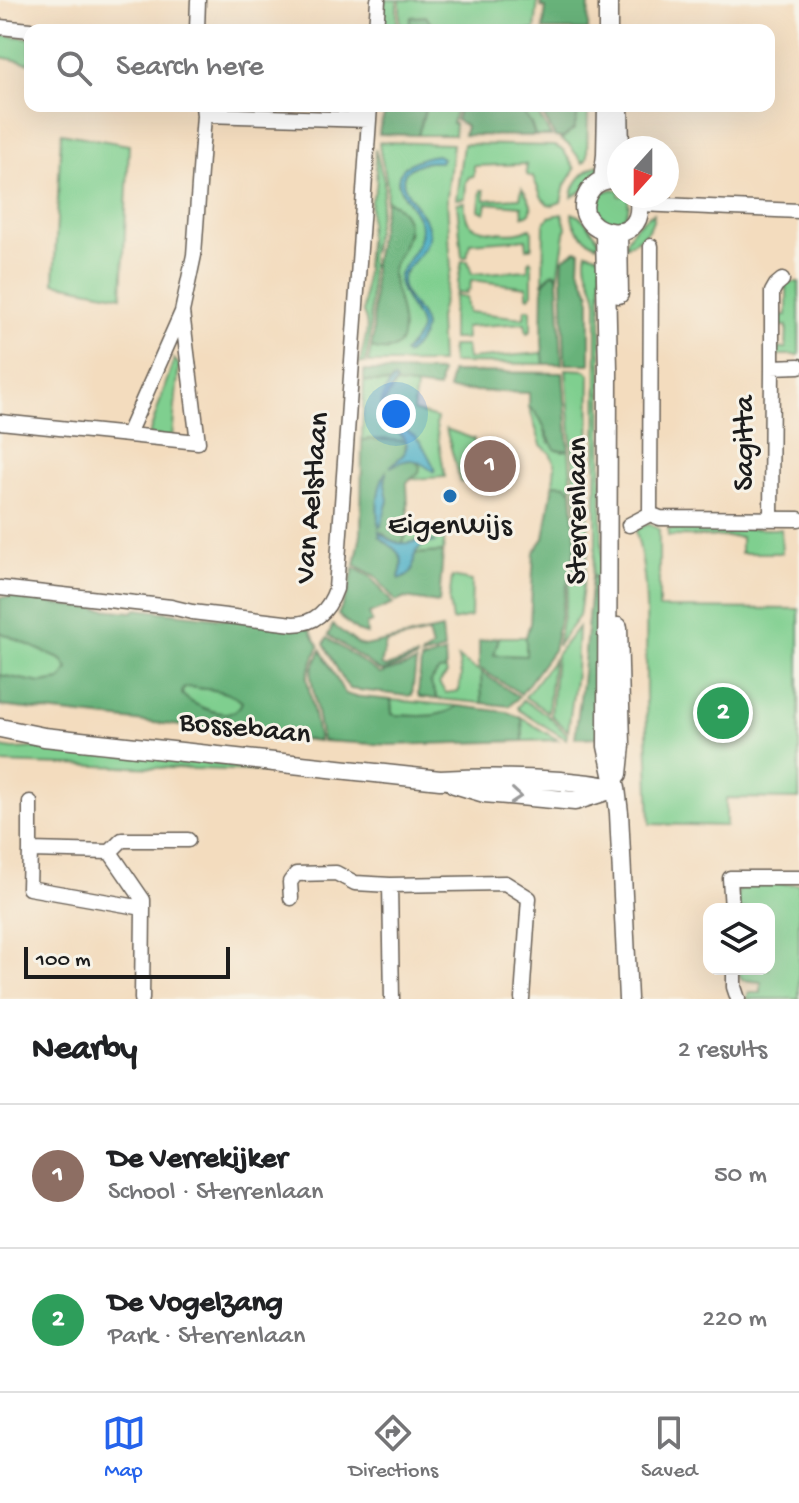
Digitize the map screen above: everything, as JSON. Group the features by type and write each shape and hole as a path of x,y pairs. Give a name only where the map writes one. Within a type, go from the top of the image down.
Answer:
{"street":[{"path":"197,24 198,0"},
{"path":"376,24 378,0"},
{"path":"608,0 608,24"},
{"path":"618,0 618,24"},
{"path":"0,27 24,29"},
{"path":"128,434 182,312 194,255 203,112"},
{"path":"286,112 370,113"},
{"path":"607,112 607,163"},
{"path":"619,112 620,136"},
{"name":"Van Aelstlaan","path":"0,588 293,624 310,622 327,608 337,582 370,113"},
{"path":"607,181 590,190 585,206 592,224 612,232 626,230 637,219 638,208"},
{"path":"679,203 799,211"},
{"name":"Sterrenlaan","path":"612,232 608,369 607,746 616,788 629,997"},
{"path":"651,246 650,514 660,518 799,519"},
{"name":"Sagitta","path":"771,519 772,292 782,280"},
{"path":"0,422 198,442 182,312"},
{"name":"Sagitta","path":"772,367 799,366"},
{"name":"Sterrenlaan","path":"629,525 650,514"},
{"name":"Bossebaan","path":"0,728 44,737 440,780 484,777 574,781 616,788"},
{"name":"Bossebaan","path":"0,741 44,737"},
{"path":"30,802 29,888 143,908"},
{"path":"30,850 110,852 122,840 188,840"},
{"path":"110,852 143,900 142,999"},
{"path":"291,898 290,882 296,874 336,873 355,883 390,885 505,883 529,898 522,999"},
{"path":"732,903 730,878 799,878"},
{"path":"390,885 392,999"},
{"path":"734,975 738,999"}],"green space":[{"path":"385,0 397,0 397,24 383,24"},
{"path":"400,0 538,0 536,24 428,24 412,17 410,24 400,24"},
{"path":"541,0 589,0 588,24 544,24 546,8 541,7"},
{"path":"426,16 431,24 409,24 411,17"},
{"path":"0,35 24,37 24,62 0,57"},
{"path":"385,112 424,112 418,135 379,134"},
{"path":"424,112 455,112 452,123 455,124 454,135 418,135"},
{"path":"458,112 522,112 535,136 464,135 466,126 456,120"},
{"path":"508,112 537,112 551,136 535,136 531,124"},
{"path":"541,112 578,112 574,129 563,138 555,137"},
{"path":"578,112 588,112 587,157 583,163 560,139 574,129"},
{"path":"61,133 129,145 122,296 54,283"},
{"path":"379,142 453,144 447,198 451,269 439,318 441,363 368,363 371,348 403,329 392,267 409,233 396,205 386,200 387,184","holes":["441,158 440,162 414,166 403,179 428,238 401,279 404,292 423,321 418,340 407,354 418,336 420,325 402,290 399,274 416,247 421,228 398,179 405,167 414,162"]},
{"path":"463,144 555,146 563,150 575,169 565,185 561,202 553,205 542,198 533,177 527,175 526,164 474,166 474,176 466,182 465,198 456,199"},
{"path":"375,149 384,189 371,255 370,337 365,363 360,363 367,332 363,313 371,199 377,181"},
{"path":"598,165 601,169 582,191 572,197 580,178"},
{"path":"522,188 531,204 528,215 523,216 522,206 487,203 485,213 479,210 481,190 484,190 485,200 520,198"},
{"path":"607,191 607,208 628,208 623,218 611,221 599,212 596,203"},
{"path":"386,200 402,211 408,224 403,248 392,272 401,312 402,338 397,346 387,350 371,348 374,261"},
{"path":"465,202 466,217 472,226 507,233 530,228 532,247 527,249 526,239 470,243 467,257 462,257 457,203"},
{"path":"572,213 591,228 599,241 597,245 579,232"},
{"path":"654,213 652,224 645,233 625,246 636,227"},
{"path":"562,214 566,227 558,278 556,273 546,279 543,286 544,224 549,217"},
{"path":"576,250 580,251 579,268 590,294 590,364 565,364 563,259"},
{"path":"587,252 601,256 602,579 592,576 596,544 597,302 586,265"},
{"path":"530,260 532,293 529,297 527,287 471,280 467,293 456,292 462,261 468,261 472,274 528,270"},
{"path":"554,272 558,278 562,364 544,364 543,286"},
{"path":"782,282 799,282 799,355 776,355 776,349 786,348 787,326 776,326 776,316 787,315 787,288 781,288"},
{"path":"455,295 466,297 468,312 524,318 525,309 530,309 531,331 527,333 525,323 465,327 466,339 452,339"},
{"path":"451,346 466,346 468,359 543,353 544,364 452,363"},
{"path":"174,359 179,365 172,438 149,435"},
{"path":"566,369 585,370 590,374 588,551 579,616 557,646 579,538"},
{"path":"364,371 441,372 439,389 396,384 395,380 390,383 364,381"},
{"path":"451,372 563,373 569,450 556,450 539,417 529,407 529,393 449,390"},
{"path":"364,381 390,383 383,399 383,417 406,441 362,441"},
{"path":"396,384 416,386 413,411 437,418 445,477 411,479 420,466 413,459 435,469 417,440 391,423 384,414 384,404"},
{"path":"529,407 539,414 549,442 562,451 569,450 572,490 566,485 553,484 555,464 550,453 541,445"},
{"path":"446,429 474,439 473,483 460,482"},
{"path":"362,441 406,441 405,453 390,467 406,459 413,459 420,466 419,473 407,482 408,522 402,544 381,532 379,536 401,557 400,579 410,573 414,554 443,552 439,603 405,598 396,602 375,576 355,565 361,534","holes":["386,472 388,502 379,527 378,498"]},
{"path":"553,484 566,485 572,490 576,544 553,650 521,694 479,668 479,641 499,637 494,655 526,656 534,552 544,538"},
{"path":"649,524 659,529 659,608 799,609 799,799 726,798 726,826 650,824 644,573 636,532"},
{"path":"668,529 781,529 782,553 741,553 741,537 668,536"},
{"path":"407,531 445,532 443,552 414,554 421,546 434,541 402,544"},
{"path":"354,568 370,576 393,604 369,614 372,622 366,624 367,634 357,631 338,615"},
{"path":"592,576 602,579 599,737 575,738 582,683"},
{"path":"452,577 472,581 471,617 452,621 449,601"},
{"path":"0,597 49,599 54,604 132,612 137,609 309,628 319,646 307,678 319,741 0,706 0,675 41,683 61,680 68,669 62,660 0,632","holes":["183,689 210,689 242,702 238,709 231,712 213,712 182,694"]},
{"path":"333,625 365,646 442,629 444,650 421,657 432,648 428,633 386,643 381,665 386,667 416,659 379,670 328,635"},
{"path":"578,627 576,673 568,731 551,715 556,655"},
{"path":"0,632 62,660 68,669 61,680 40,683 0,675"},
{"path":"499,637 526,637 527,656 494,655"},
{"path":"327,638 380,674 416,663 412,695 350,689 324,644"},
{"path":"321,650 346,694 391,700 392,714 395,715 436,715 458,706 507,712 522,718 523,741 390,745 322,741 311,677"},
{"path":"445,653 446,670 439,671 430,682 438,699 420,697 421,661"},
{"path":"458,658 481,672 482,703 438,699 430,682 439,670 446,670 447,674 439,683 446,693 459,691 461,676"},
{"path":"553,660 548,712 525,697"},
{"path":"481,672 519,697 509,706 482,703"},
{"path":"183,689 210,689 242,702 238,709 231,712 213,712 181,694"},
{"path":"391,700 458,706 436,715 395,715 392,714"},
{"path":"523,700 546,714 567,734 566,739 519,710"},
{"path":"522,718 558,740 523,741"},
{"path":"0,747 137,753 291,772 0,763"},
{"path":"799,884 799,999 746,999 749,993 761,993 761,982 742,980 740,975 775,975 775,903 737,903 738,891 742,886"}],"water":[{"path":"437,155 442,158 440,162 417,165 404,176 403,183 424,219 429,237 422,252 403,274 402,286 423,320 424,330 406,355 404,353 419,333 420,325 402,290 399,274 416,248 421,230 420,221 398,180 408,165"},
{"path":"394,379 396,382 382,406 383,415 389,422 415,436 425,449 434,472 413,460 390,467 404,454 407,445 382,415 381,409 383,396"},
{"path":"386,472 388,500 379,527 378,498"},
{"path":"379,532 396,542 434,542 418,550 412,571 400,579 401,558 380,537"}],"place":[{"name":"De Verrekijker","path":"490,466"},
{"name":"EigenWijs","path":"450,496"},
{"name":"De Vogelzang","path":"723,713"}]}
